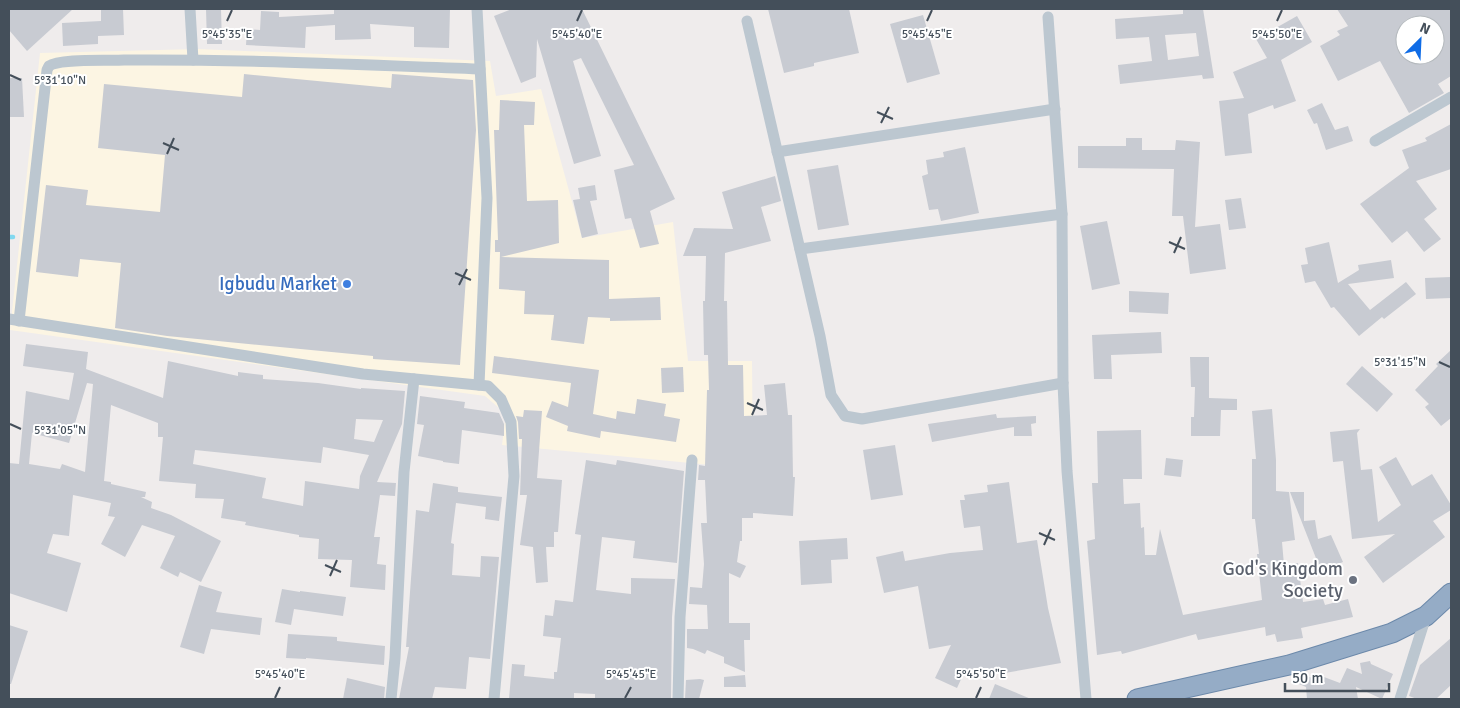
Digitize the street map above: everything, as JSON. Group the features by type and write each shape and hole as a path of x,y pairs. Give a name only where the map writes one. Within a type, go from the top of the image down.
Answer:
{"highway":[{"path":"1138,699 1288,665 1392,633 1426,616 1451,593"}],"street":[{"path":"190,9 193,60"},
{"path":"477,9 487,198 479,385"},
{"path":"1048,17 1062,214 1063,383 1067,471 1086,699"},
{"path":"747,21 832,395 845,416 862,419 1063,383"},
{"path":"480,70 193,60 53,63 49,66 14,320 354,372 488,386 501,399 511,422 514,476 494,699"},
{"path":"1375,141 1451,97"},
{"path":"777,152 1054,109"},
{"path":"800,250 1062,214"},
{"path":"391,699 395,658 404,472 414,379"},
{"path":"678,699 680,617 692,460"},
{"path":"1400,699 1426,616"}],"shaded area":[{"name":"Igbudu Market","path":"198,49 490,61 496,96 541,89 582,238 673,222 688,361 752,361 753,469 502,445 506,414 485,396 10,330 40,53"}],"building":[{"path":"9,9 73,9 27,51 9,30"},
{"path":"101,9 123,9 124,35 98,36 98,44 63,46 62,23 101,21"},
{"path":"206,9 221,9 222,44 207,44"},
{"path":"334,9 450,9 449,48 414,47 414,27 370,24 371,39 335,40 335,25 306,27 305,48 246,45 247,29 260,30 261,11 279,12 279,17 334,14"},
{"path":"512,9 582,9 675,199 650,211 659,244 640,248 631,218 625,219 614,170 634,165 581,58 573,61 601,156 574,164 537,39 536,77 521,83 494,16"},
{"path":"768,9 849,9 859,53 814,63 814,66 784,73"},
{"path":"1183,9 1203,9 1214,78 1203,79 1202,75 1120,84 1118,65 1152,61 1149,37 1116,39 1115,19 1183,14","holes":["1196,33 1199,56 1168,60 1165,35"]},
{"path":"1337,9 1451,9 1451,76 1438,84 1444,93 1409,113 1380,61 1338,81 1320,46 1340,35 1337,31 1348,26"},
{"path":"923,15 940,74 907,83 890,24"},
{"path":"1297,16 1312,42 1281,60 1296,101 1274,109 1273,105 1248,114 1252,153 1225,156 1219,101 1244,98 1233,72 1267,58 1256,39"},
{"path":"244,74 391,88 392,74 473,80 476,130 460,365 373,359 373,356 167,336 115,328 121,263 80,259 78,277 36,272 46,185 88,190 86,205 160,212 165,155 98,148 104,84 242,97"},
{"path":"9,78 22,78 24,117 9,117"},
{"path":"500,100 535,102 534,125 524,125 527,201 558,200 559,243 501,257 609,260 609,299 660,297 661,320 610,321 610,318 588,317 584,344 551,340 554,315 524,314 525,291 499,289 500,252 495,252 495,240 498,240 494,130 499,130"},
{"path":"1322,103 1335,130 1348,126 1353,141 1326,150 1317,123 1314,124 1307,110"},
{"path":"1451,124 1451,169 1416,181 1437,209 1424,219 1441,239 1424,252 1407,231 1392,243 1360,204 1409,168 1402,150 1427,141 1425,138"},
{"path":"1126,138 1142,138 1142,150 1175,150 1176,140 1200,142 1195,227 1220,224 1226,269 1190,274 1183,216 1172,216 1174,169 1078,168 1078,146 1126,146"},
{"path":"965,147 979,213 941,221 938,209 929,210 922,176 928,174 926,160 944,157 943,152"},
{"path":"838,165 849,225 818,230 807,170"},
{"path":"775,176 781,201 761,207 771,241 725,253 724,301 727,301 728,365 743,365 744,416 767,415 764,385 785,383 788,415 792,415 793,477 795,477 793,516 753,513 753,518 742,518 742,541 740,541 737,562 746,566 740,578 729,573 729,623 750,623 750,640 744,640 745,672 724,663 724,657 707,650 705,654 687,648 687,629 708,629 707,605 689,604 690,587 702,588 704,564 701,523 707,523 705,480 698,480 699,465 705,466 707,390 709,390 708,355 704,355 703,301 705,301 706,256 683,256 694,228 733,229 722,192"},
{"path":"595,185 597,200 590,201 598,234 582,238 573,200 580,199 578,188"},
{"path":"1241,198 1246,228 1229,230 1225,200"},
{"path":"1107,221 1120,284 1092,290 1080,226"},
{"path":"1329,242 1338,283 1359,270 1358,265 1391,260 1394,278 1348,284 1370,310 1406,282 1416,294 1384,319 1382,317 1359,336 1334,307 1331,308 1315,281 1305,283 1301,265 1308,264 1305,248"},
{"path":"1451,277 1451,298 1426,299 1425,278"},
{"path":"1129,291 1169,293 1168,314 1129,312"},
{"path":"1161,332 1162,353 1111,355 1112,379 1094,379 1092,335"},
{"path":"26,344 88,352 86,369 163,398 168,361 238,376 238,372 263,375 263,379 318,383 361,389 405,391 402,424 377,482 396,483 395,496 380,495 374,537 380,537 377,564 386,565 385,590 350,587 352,560 318,559 319,539 299,537 299,535 245,525 246,522 221,518 224,499 195,498 196,484 159,481 163,437 158,437 158,423 111,405 104,481 146,492 145,497 141,497 152,502 151,508 171,515 221,541 201,582 180,572 178,577 160,568 175,536 142,525 125,557 101,544 115,517 108,516 111,503 73,495 69,536 53,534 47,553 81,563 67,612 9,593 9,463 19,464 26,391 69,400 74,373 23,366","holes":["87,383 93,384 85,472 62,464 60,469 29,464 32,433 69,443","356,419 383,420 374,442 354,439","323,447 369,455 360,476 359,489 305,481 303,506 262,498 266,478 193,464 195,450 321,463"]},
{"path":"1451,350 1451,418 1441,426 1425,407 1429,404 1415,390 1438,366 1436,364"},
{"path":"494,356 599,370 593,414 616,419 617,411 635,414 637,399 666,404 664,416 680,419 676,442 601,431 600,438 567,431 568,426 546,417 552,401 568,407 571,383 492,373"},
{"path":"1190,357 1209,357 1209,398 1237,399 1237,410 1221,410 1220,436 1191,436 1191,417 1194,417 1195,387 1191,387"},
{"path":"1362,366 1393,394 1377,412 1346,384"},
{"path":"683,367 684,392 662,393 661,368"},
{"path":"420,396 465,402 464,408 499,413 504,424 504,436 462,430 459,464 418,456 424,425 417,424"},
{"path":"1272,409 1276,460 1276,491 1289,492 1295,540 1282,542 1284,565 1298,563 1303,602 1323,599 1325,605 1348,599 1353,617 1301,628 1303,638 1277,642 1275,634 1266,636 1265,627 1198,640 1196,634 1122,654 1121,651 1097,655 1087,541 1095,539 1092,483 1098,483 1097,431 1141,430 1142,479 1123,479 1124,504 1140,503 1141,528 1144,527 1145,555 1156,555 1160,529 1183,615 1262,600 1255,519 1252,519 1252,459 1256,459 1252,411"},
{"path":"524,410 542,411 537,478 562,480 558,532 554,532 554,547 546,547 548,582 536,583 533,547 520,545 527,495 520,495 522,439 519,439 516,416 523,417"},
{"path":"996,414 997,418 1036,416 1036,423 1031,424 1032,436 1014,436 1014,427 932,442 928,424"},
{"path":"1360,429 1357,433 1361,470 1372,469 1378,522 1401,505 1379,467 1396,457 1412,486 1432,474 1451,505 1451,510 1433,521 1445,537 1383,583 1364,557 1395,534 1352,539 1343,461 1333,462 1330,432"},
{"path":"895,445 903,495 871,500 863,450"},
{"path":"1166,458 1183,460 1181,477 1164,475"},
{"path":"586,460 616,465 617,460 684,471 677,563 633,558 635,541 602,537 596,590 631,594 631,578 675,579 672,617 671,699 595,699 595,694 574,693 574,699 509,699 512,664 525,665 524,676 554,679 554,672 557,672 561,638 543,636 545,615 553,616 555,600 573,602 581,535 575,534"},
{"path":"1009,482 1017,543 1037,540 1048,608 1061,663 999,674 1001,669 963,675 957,688 935,678 951,645 929,649 918,586 884,593 876,557 903,551 905,561 950,553 983,550 980,526 964,528 960,500 965,500 964,495 988,492 987,485"},
{"path":"433,483 458,487 458,492 502,497 499,521 485,519 486,507 456,503 451,543 454,544 452,575 480,577 481,556 499,557 490,659 469,657 466,689 435,687 432,699 399,699 409,647 406,647 416,510 429,512"},
{"path":"1290,492 1304,492 1304,521 1315,520 1318,539 1331,535 1343,562 1321,571"},
{"path":"847,538 848,559 831,560 832,583 801,585 799,541"},
{"path":"199,585 222,592 216,612 262,618 260,635 211,629 204,654 180,647"},
{"path":"282,589 346,597 343,616 294,609 291,625 275,622"},
{"path":"9,625 28,631 11,684 9,684"},
{"path":"288,634 337,637 337,641 385,646 384,665 286,658"},
{"path":"1451,638 1451,685 1436,699 1417,699 1409,696 1420,665"},
{"path":"1370,661 1371,664 1393,674 1382,699 1356,687 1358,699 1307,699 1306,687 1292,681 1295,675 1300,673 1322,682 1324,677 1340,683 1347,668 1362,674 1360,663"},
{"path":"745,675 746,687 724,687 724,677"},
{"path":"347,678 385,687 384,699 343,699"},
{"path":"686,680 704,680 699,699 685,699"},
{"path":"995,684 1031,699 989,699"}],"place":[{"name":"Igbudu Market","path":"347,284"},
{"name":"God's Kingdom Society","path":"1353,580"}]}
